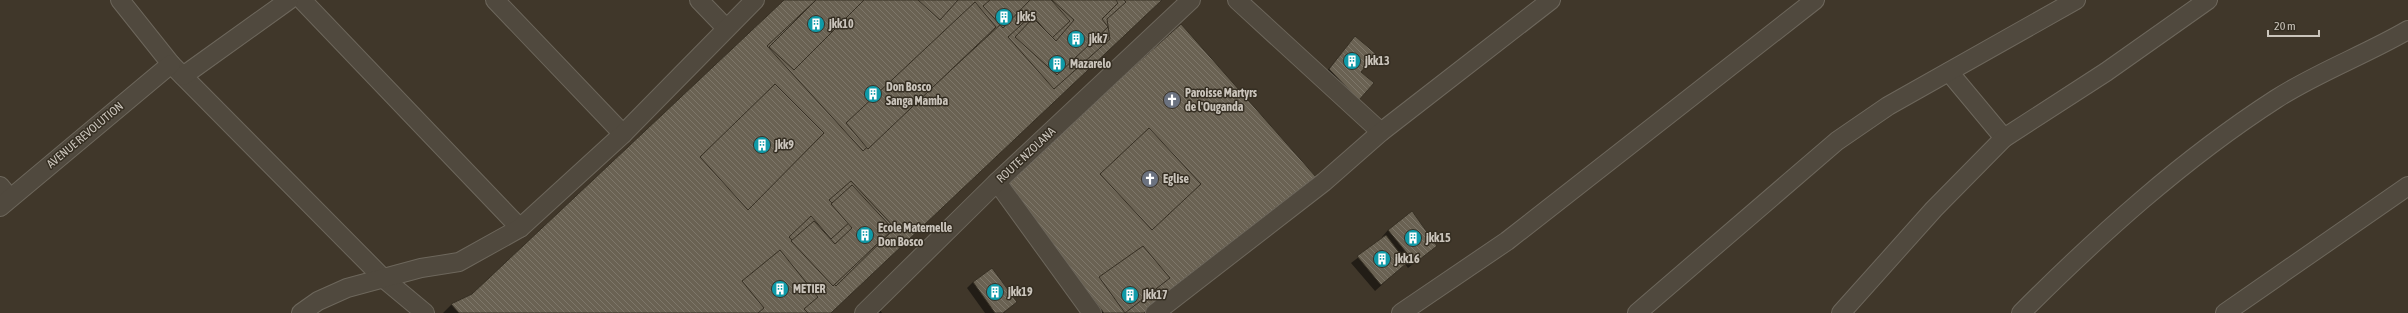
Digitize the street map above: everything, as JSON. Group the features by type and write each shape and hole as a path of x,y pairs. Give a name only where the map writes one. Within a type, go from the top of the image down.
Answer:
{"street":[{"path":"120,0 177,70 383,278 425,313"},
{"name":"AVENUE REVOLUTION","path":"3,197 177,70 289,0"},
{"path":"302,0 520,228"},
{"path":"495,0 623,134"},
{"path":"699,0 726,28"},
{"path":"302,313 318,301 347,288 421,268 459,262 520,228 623,134 755,0"},
{"name":"ROUTE NZOLANA","path":"864,313 998,182 1191,0"},
{"path":"1237,0 1381,132"},
{"path":"1155,313 1324,182 1381,132 1551,0"},
{"path":"1401,313 1507,241 1815,0"},
{"path":"1637,313 1837,141 1888,106 2076,0"},
{"path":"1841,313 1934,209 2004,138 2106,72 2208,0"},
{"path":"2021,313 2080,254 2206,148 2277,99 2318,75 2408,30"},
{"path":"1949,72 2004,138"},
{"path":"998,182 1092,313"},
{"path":"2225,313 2408,186"}],"building":[{"name":"Don Bosco Sanga Mamba","path":"784,0 1162,0 831,313 459,313 451,304 472,294"},
{"path":"816,0 1027,0 863,151 767,46"},
{"name":"jkk10","path":"816,0 864,0 794,70 769,47"},
{"path":"918,0 958,0 940,20"},
{"name":"jkk5","path":"990,0 1030,0 1003,28 983,6"},
{"name":"Mazarelo","path":"1051,0 1124,0 1126,2 1107,19 1110,39 1054,89 1008,37 1032,15 1052,38 1070,21"},
{"name":"Mazarelo","path":"1052,0 1116,0 1118,3 1102,19 1108,27 1057,75 1015,37 1033,18 1056,41 1074,20"},
{"path":"975,2 996,27 868,149 846,123"},
{"name":"Paroisse Martyrs de l'Ouganda","path":"1181,24 1316,177 1144,313 1104,313 1004,183"},
{"name":"jkk13","path":"1355,36 1376,54 1361,72 1374,83 1359,100 1329,69"},
{"name":"jkk9","path":"775,84 824,133 748,210 700,157"},
{"name":"Eglise","path":"1149,128 1201,184 1152,230 1100,174"},
{"name":"Ecole Maternelle Don Bosco","path":"851,181 895,228 836,286 789,237 811,216 831,239 851,221 829,200"},
{"name":"Ecole Maternelle Don Bosco","path":"852,185 893,229 833,286 791,241 814,221 835,244 852,228 831,204"},
{"name":"jkk15","path":"1412,211 1437,246 1415,263 1388,230"},
{"name":"jkk16","path":"1386,235 1407,263 1381,285 1357,256"},
{"name":"jkk17","path":"1143,246 1170,278 1125,313 1099,277"},
{"name":"METIER","path":"780,250 818,297 804,309 808,313 758,313 764,308 742,281"},
{"name":"jkk19","path":"992,268 1017,302 1003,313 995,313 973,282"}],"place":[{"name":"jkk5","path":"1004,17"},
{"name":"jkk10","path":"816,24"},
{"name":"jkk7","path":"1076,39"},
{"name":"jkk13","path":"1352,61"},
{"name":"Mazarelo","path":"1057,64"},
{"name":"Don Bosco Sanga Mamba","path":"873,94"},
{"name":"Paroisse Martyrs de l'Ouganda","path":"1172,100"},
{"name":"jkk9","path":"762,145"},
{"name":"Eglise","path":"1150,179"},
{"name":"Ecole Maternelle Don Bosco","path":"865,235"},
{"name":"jkk15","path":"1413,238"},
{"name":"jkk16","path":"1382,259"},
{"name":"METIER","path":"780,289"},
{"name":"jkk19","path":"995,292"},
{"name":"jkk17","path":"1130,295"}]}
